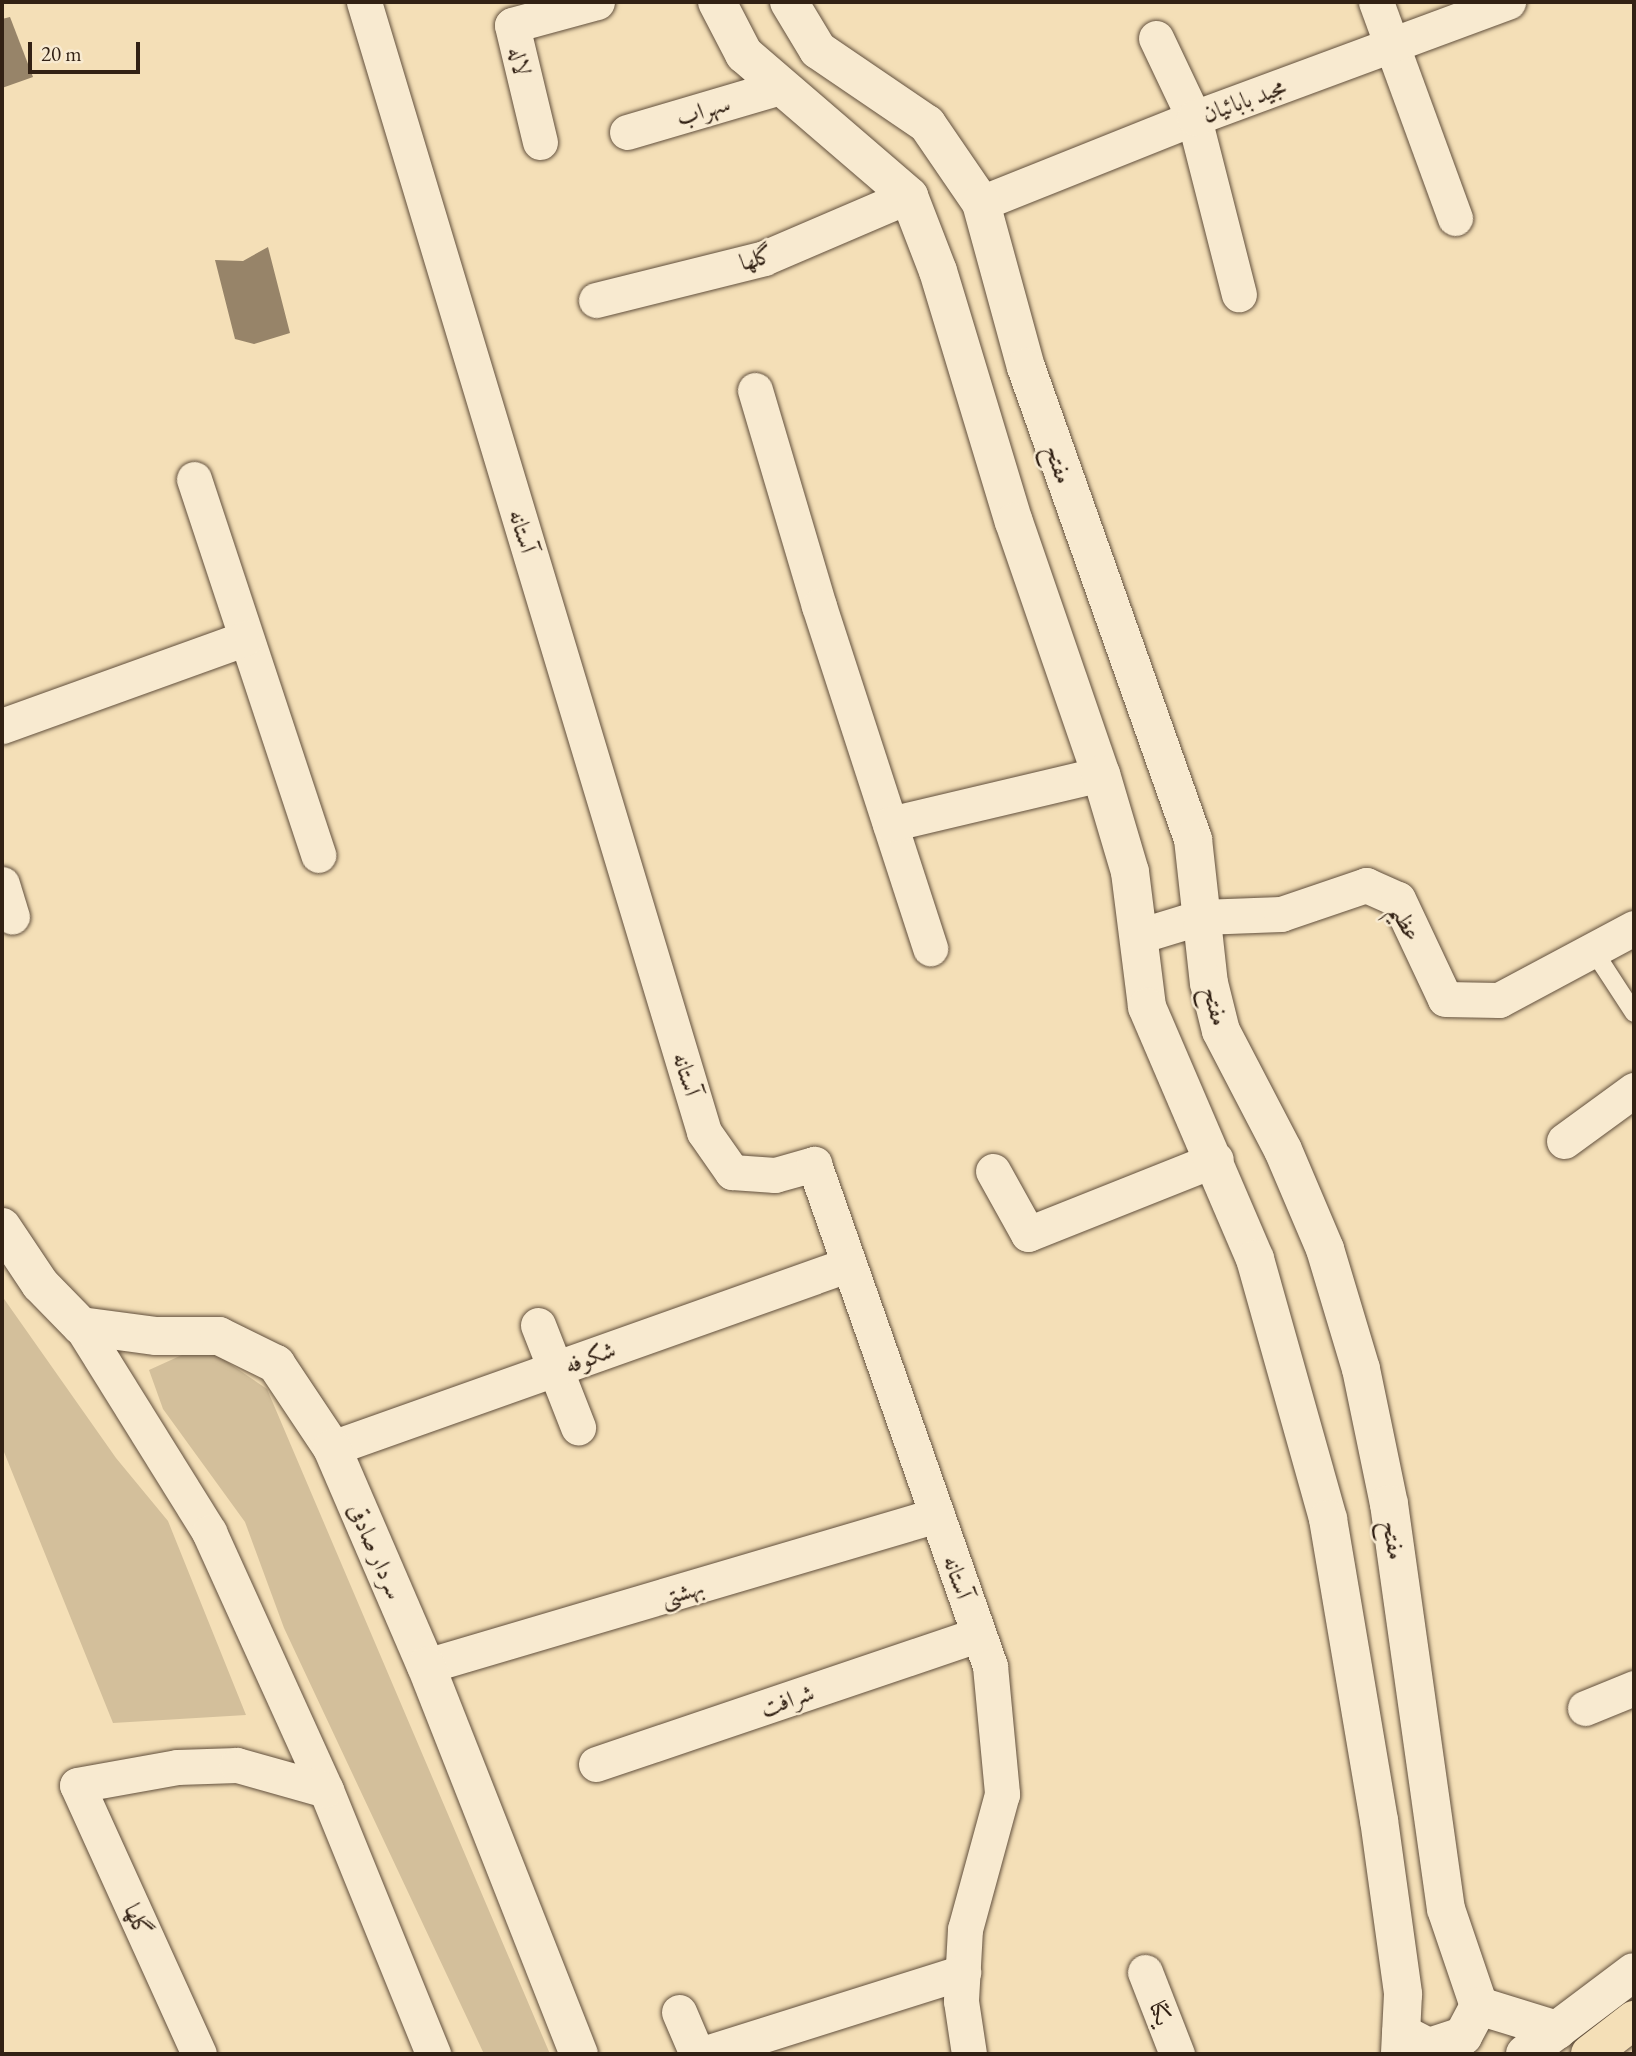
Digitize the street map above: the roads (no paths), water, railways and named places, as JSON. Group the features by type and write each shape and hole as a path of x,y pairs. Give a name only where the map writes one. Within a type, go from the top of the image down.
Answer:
{"highway":[{"path":"1590,2054 1634,2020"}],"street":[{"name":"آستانه","path":"364,2 704,1132 732,1172 775,1175 814,1164 847,1265 990,1666 1002,1794 965,1929 961,2001 969,2054"},
{"name":"لاله","path":"540,142 512,25 557,7 597,2"},
{"path":"718,2 744,54 824,128 873,161 909,196 939,271 1014,522 1101,774 1130,872 1147,1007 1216,1159 1255,1259 1328,1519 1379,1820 1403,1994 1401,2043 1429,2047 1463,2036 1479,2006 1557,2030"},
{"name":"مفتح","path":"789,2 818,50 927,124 981,203 1026,367 1193,839 1209,983 1221,1031 1283,1150 1325,1249 1361,1369 1389,1504 1446,1909 1479,2006"},
{"path":"1376,2 1455,218"},
{"name":"مجید بابائیان","path":"981,203 1194,118 1391,48 1508,2"},
{"path":"1156,38 1194,118 1239,294"},
{"name":"سهراب","path":"627,132 780,87"},
{"name":"گلها","path":"596,300 764,258 909,196"},
{"path":"755,390 930,948"},
{"path":"194,480 318,855"},
{"path":"2,726 246,638"},
{"path":"890,824 1101,774"},
{"name":"عظیم","path":"1139,936 1201,917 1281,914 1366,885 1398,899 1446,999 1499,1000 1634,928"},
{"path":"1564,1141 1634,1090"},
{"path":"993,1171 1028,1234 1216,1159"},
{"path":"2,1227 40,1284 81,1326 209,1532 326,1790 433,2054"},
{"name":"شکوفه","path":"332,1448 847,1265"},
{"path":"538,1325 578,1427"},
{"name":"سردار صادقی","path":"81,1326 156,1336 219,1336 276,1364 332,1448 426,1665 579,2054"},
{"name":"بهشتی","path":"426,1665 937,1515"},
{"name":"شرافت","path":"596,1765 978,1634"},
{"path":"1585,1708 1634,1688"},
{"name":"گلها","path":"199,2054 77,1785 177,1767 237,1765 326,1790"},
{"path":"704,2054 963,1972"},
{"name":"یکتا","path":"1145,1972 1177,2054"},
{"path":"1525,2054 1634,1972"},
{"path":"679,2012 697,2054"}],"lane":[{"path":"1593,950 1634,1013"}]}
